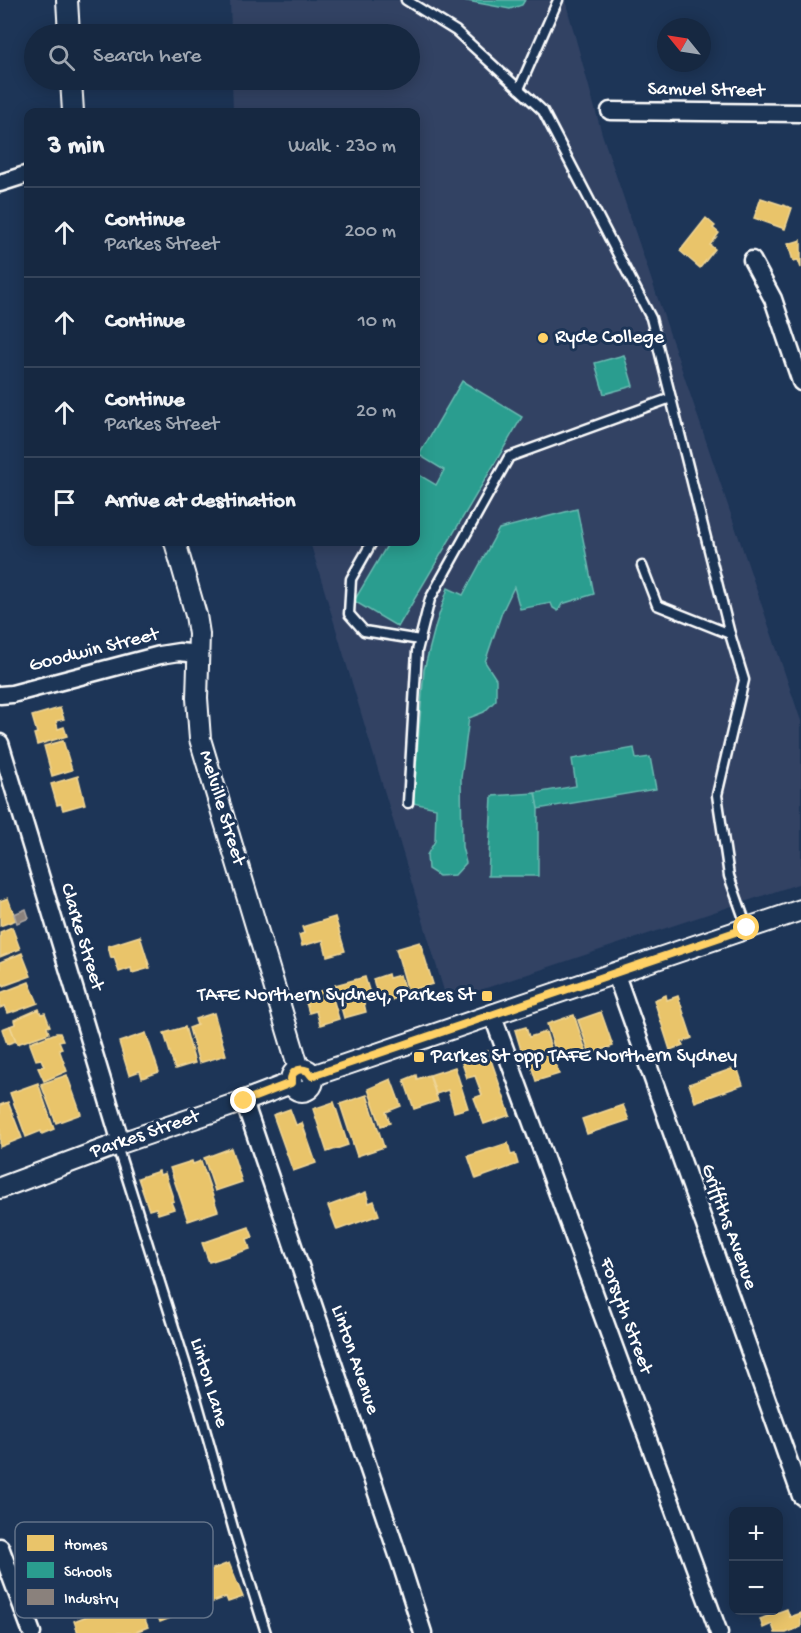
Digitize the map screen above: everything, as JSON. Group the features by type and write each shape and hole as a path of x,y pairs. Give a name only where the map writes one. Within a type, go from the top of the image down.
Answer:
{"street":[{"path":"67,0 68,24"},
{"path":"72,90 73,108"},
{"name":"Samuel Street","path":"610,111 801,113"},
{"path":"0,183 24,175"},
{"path":"752,260 772,298 801,382"},
{"name":"Melville Street","path":"176,546 196,615 199,634 197,698 200,739 301,1076"},
{"name":"Goodwin Street","path":"0,695 160,655 179,652 199,654"},
{"name":"Clarke Street","path":"0,743 119,1143"},
{"name":"Parkes Street","path":"0,1188 119,1143 244,1101 301,1076 801,910"},
{"name":"Griffiths Avenue","path":"615,972 801,1496"},
{"name":"Forsyth Street","path":"492,1014 719,1633"},
{"name":"Linton Avenue","path":"244,1101 394,1541 423,1633"},
{"path":"0,1547 15,1587"},
{"path":"26,1618 32,1633"}],"lane":[{"path":"406,0 456,31 543,111 651,318 730,634 744,680 717,795 729,876 747,928"},
{"path":"519,89 558,0"},
{"path":"408,803 417,651 430,599 508,457 671,398"},
{"path":"370,546 351,579 349,614 364,631 420,640"},
{"path":"642,566 657,605 730,634"},
{"name":"Linton Lane","path":"119,1143 266,1633"}],"shaded area":[{"name":"Ryde College","path":"230,0 565,0 602,134 801,721 801,883 447,1001 311,546 420,546 420,108 233,108 232,90 420,90 420,24 231,24"}],"building: Homes":[{"path":"761,198 792,208 785,229 754,218"},
{"path":"706,218 719,233 710,245 715,249 700,268 680,251"},
{"path":"801,240 801,268 798,260 793,261 788,244"},
{"path":"60,708 64,719 56,721 58,729 64,727 67,736 37,745 34,734 37,733 32,716"},
{"path":"63,741 72,770 52,776 44,746"},
{"path":"78,776 85,804 63,810 61,804 57,805 51,784"},
{"path":"8,898 16,920 0,926 0,901"},
{"path":"335,917 345,951 327,956 323,940 302,946 299,935 304,933 302,927"},
{"path":"12,927 20,949 0,957 0,932"},
{"path":"140,936 150,968 132,973 131,968 119,972 114,957 111,958 108,946"},
{"path":"420,942 433,984 408,991 396,949"},
{"path":"22,953 31,976 4,986 0,985 0,962"},
{"path":"388,974 389,978 400,975 406,995 391,1000 390,997 379,1000 373,979"},
{"path":"365,977 371,997 363,999 366,1012 344,1018 335,985"},
{"path":"29,982 38,1003 8,1013 5,1006 0,1008 0,993"},
{"path":"330,988 339,1019 320,1025 316,1011 309,1013 304,996"},
{"path":"666,995 667,1000 678,996 692,1038 682,1042 683,1045 670,1050 654,1000"},
{"path":"39,1009 41,1014 45,1013 50,1026 47,1027 49,1033 17,1044 10,1026 15,1024 14,1020"},
{"path":"601,1012 613,1046 590,1054 578,1020"},
{"path":"214,1013 226,1055 199,1063 189,1028 197,1025 195,1019"},
{"path":"574,1015 586,1051 558,1060 547,1024"},
{"path":"10,1026 16,1041 7,1044 2,1029"},
{"path":"185,1027 195,1063 175,1069 164,1033"},
{"path":"526,1027 529,1037 546,1032 559,1074 536,1081 529,1059 524,1060 515,1030"},
{"path":"60,1033 63,1040 59,1041 62,1048 59,1049 67,1071 44,1081 38,1068 44,1066 41,1059 36,1060 30,1042"},
{"path":"146,1033 159,1072 142,1078 140,1071 129,1075 119,1042"},
{"path":"488,1051 510,1115 484,1124 474,1098 482,1095 475,1076 467,1078 461,1060"},
{"path":"455,1067 468,1108 454,1112 448,1090 436,1094 430,1075"},
{"path":"737,1067 743,1085 695,1102 689,1084"},
{"path":"67,1075 81,1114 56,1123 41,1084"},
{"path":"416,1075 417,1079 429,1075 438,1101 414,1109 404,1080"},
{"path":"391,1079 401,1106 386,1112 390,1123 381,1126 368,1089"},
{"path":"38,1083 54,1129 26,1137 10,1093"},
{"path":"367,1095 384,1147 357,1156 340,1104"},
{"path":"8,1102 22,1138 0,1147 0,1105"},
{"path":"334,1102 348,1145 327,1152 313,1109"},
{"path":"623,1105 629,1120 587,1134 582,1119"},
{"path":"290,1109 296,1125 302,1123 316,1163 293,1171 273,1115"},
{"path":"508,1143 511,1155 515,1154 518,1164 476,1179 468,1156"},
{"path":"231,1148 242,1182 215,1191 204,1158"},
{"path":"192,1161 193,1164 201,1161 218,1211 188,1221 170,1168"},
{"path":"159,1171 160,1175 165,1173 174,1201 171,1202 174,1209 158,1214 156,1208 149,1210 138,1178"},
{"path":"366,1192 369,1203 374,1201 379,1215 337,1230 328,1206"},
{"path":"249,1227 253,1237 247,1239 250,1249 209,1262 202,1243"},
{"path":"229,1563 243,1597 228,1602 226,1597 213,1602 213,1569"},
{"path":"787,1609 790,1617 801,1613 801,1627 786,1633 775,1633 772,1624 763,1628 760,1619 771,1615 783,1615 783,1610"},
{"path":"82,1618 144,1618 148,1627 133,1633 78,1633 74,1621"},
{"path":"158,1618 171,1618 160,1622"}],"building: Schools":[{"path":"462,0 525,0 522,5 510,9"},
{"path":"624,355 633,386 604,394 595,363"},
{"path":"462,381 522,417 398,627 354,601 387,546 420,546 420,475 436,485 444,470 420,456"},
{"path":"577,509 594,594 562,604 558,611 551,603 520,609 514,587 502,612 485,662 496,679 496,700 484,712 469,718 461,778 462,847 466,863 455,875 439,876 428,869 427,855 435,841 436,808 413,803 424,670 448,588 463,595 499,529"},
{"path":"634,748 636,759 650,757 656,789 538,809 535,793 576,786 572,759"},
{"path":"535,793 538,809 538,876 488,876 492,796"}],"building: Industry":[{"path":"26,909 29,918 17,923 14,914"}],"place":[{"name":"Ryde College","path":"543,338"},
{"name":"TAFE Northern Sydney, Parkes St","path":"487,996"},
{"name":"Parkes St opp TAFE Northern Sydney","path":"419,1057"}],"route":[{"path":"244,1101 291,1083 291,1076 296,1070 308,1071 312,1076 747,928"}]}
